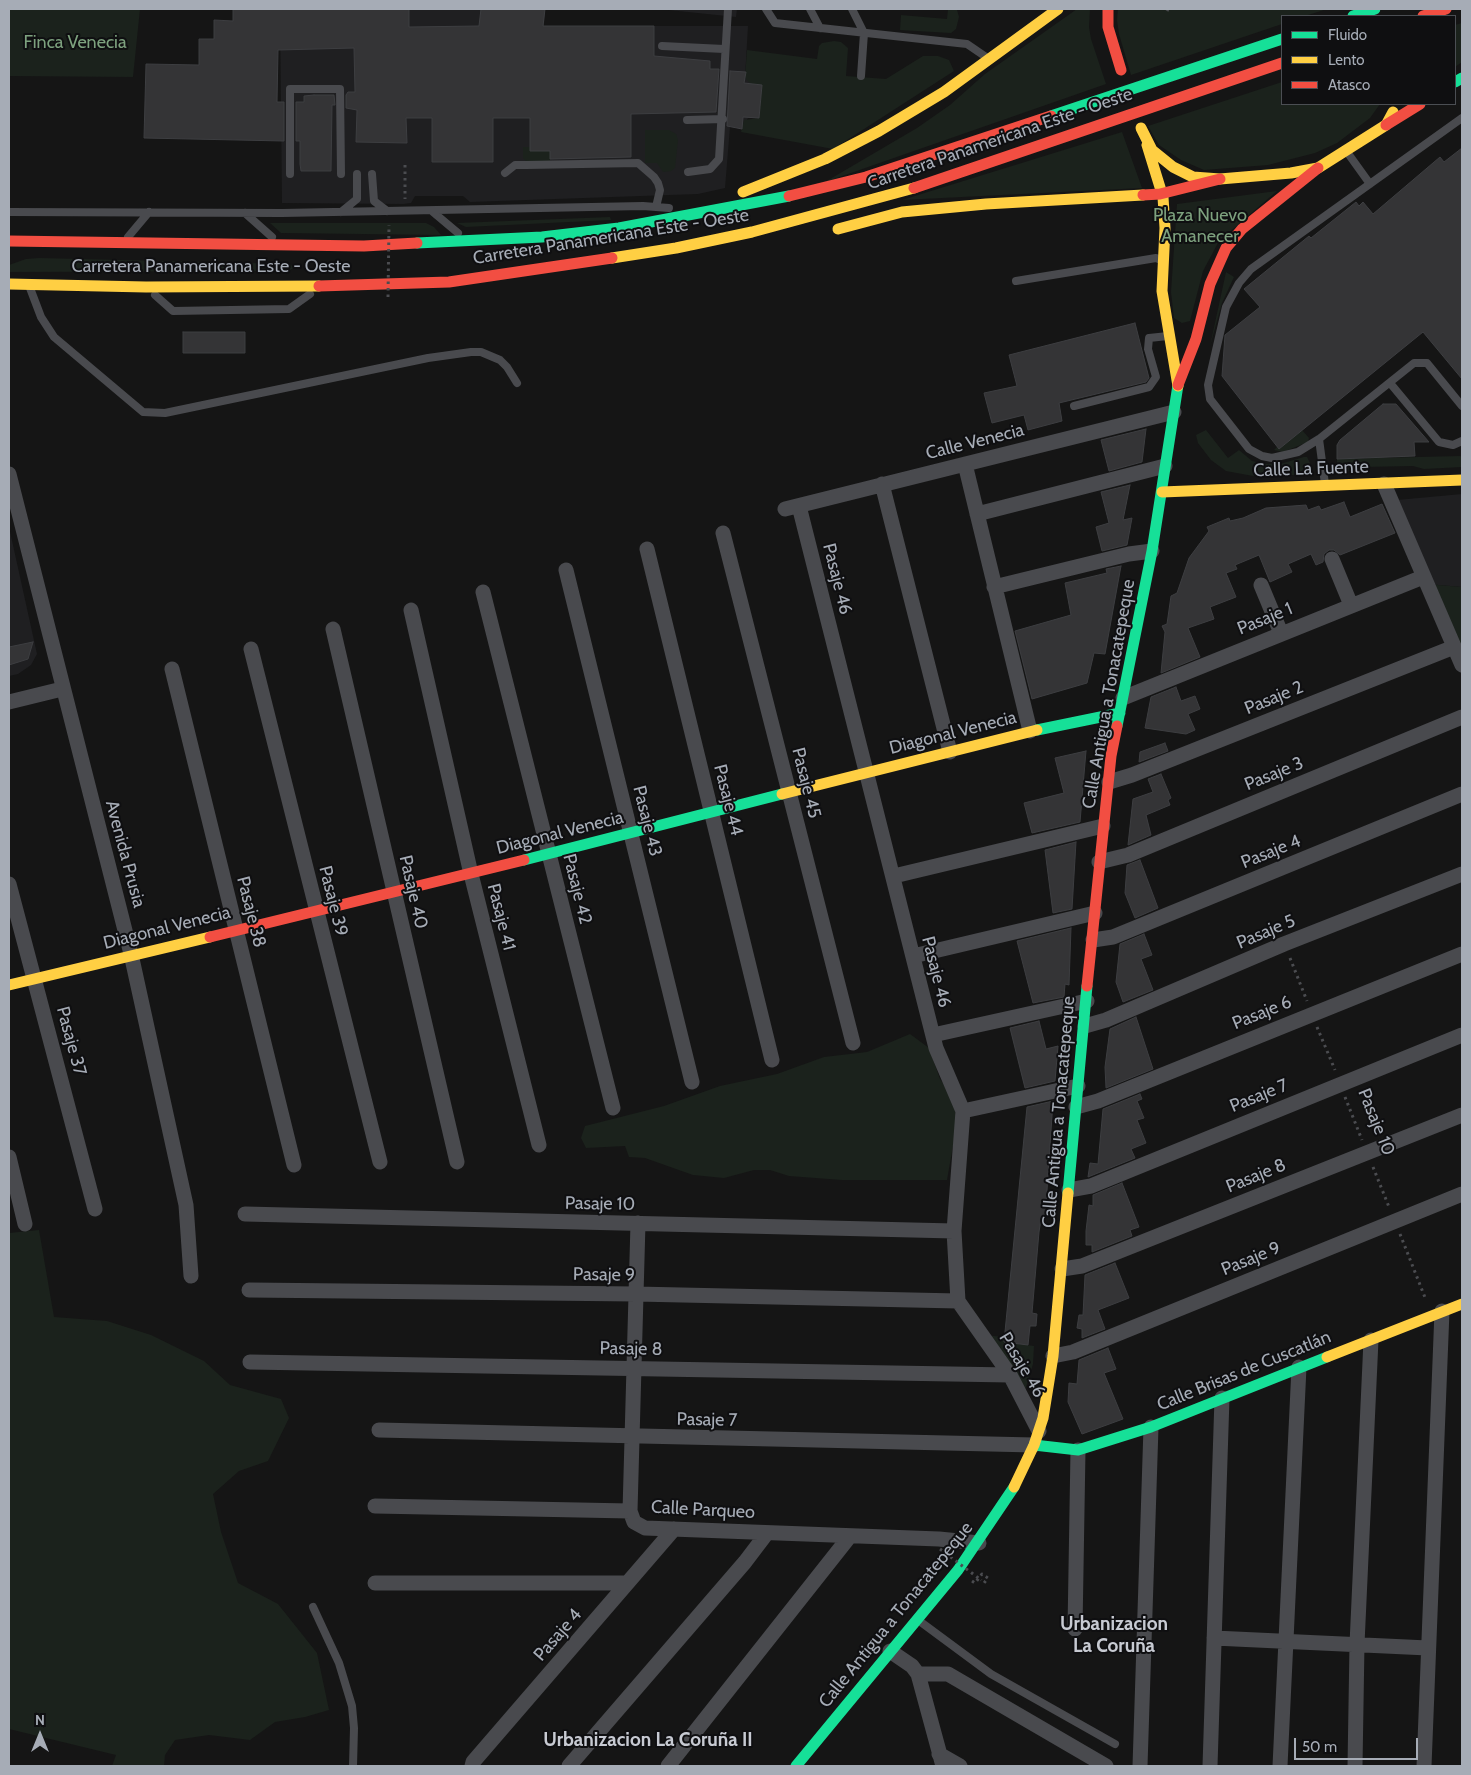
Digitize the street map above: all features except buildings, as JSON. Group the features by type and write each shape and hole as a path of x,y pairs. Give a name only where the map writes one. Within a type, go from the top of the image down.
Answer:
{"main road":[{"path":"619,228 688,210 748,190 825,159 944,92 1058,9"},
{"path":"1108,9 1108,26 1121,70"},
{"path":"1356,15 1375,9"},
{"path":"1426,15 1446,9"},
{"name":"Carretera Panamericana Este - Oeste","path":"9,240 364,246 469,243 619,228 768,201 866,177 1281,40"},
{"name":"Carretera Panamericana Este - Oeste","path":"9,284 146,287 318,286 449,282 676,248 752,232 907,190 1281,63"},
{"path":"1386,125 1397,105"},
{"path":"1146,142 1160,158 1183,173 1204,179 1291,173 1318,168 1418,105"},
{"name":"Calle Antigua a Tonacatepeque","path":"1141,128 1162,194 1165,228 1162,291 1168,336 1178,386"},
{"name":"Calle Antigua a Tonacatepeque","path":"796,1766 979,1543 1012,1491 1036,1438 1049,1391 1053,1356 1108,782 1152,552 1178,386 1196,339 1210,284 1226,248 1242,229 1318,168"},
{"path":"830,231 902,212 986,204 1162,194 1220,179"},
{"path":"9,248 116,248 125,242"},
{"path":"679,260 708,254"},
{"path":"449,282 508,284 553,279"},
{"name":"Calle La Fuente","path":"1162,492 1462,480"},
{"name":"Diagonal Venecia","path":"9,985 131,954 471,874 1030,731 1120,713"},
{"name":"Calle Brisas de Cuscatlán","path":"1036,1438 1078,1450 1151,1427 1437,1312 1462,1304"}],"street":[{"name":"Calle Venecia","path":"792,508 1174,412"},
{"path":"965,464 1030,731"},
{"path":"977,514 1165,466"},
{"name":"Avenida Prusia","path":"9,474 62,689 131,954 186,1205 191,1276"},
{"path":"882,484 950,752"},
{"path":"1384,484 1422,577 1462,665"},
{"name":"Pasaje 46","path":"792,508 867,773 933,1035 963,1111 954,1230 958,1301 1010,1375 1036,1438"},
{"name":"Pasaje 45","path":"723,532 853,1043"},
{"name":"Pasaje 44","path":"647,549 772,1060"},
{"path":"994,587 1129,554 1152,552"},
{"path":"1332,559 1351,605"},
{"name":"Pasaje 43","path":"566,570 692,1082"},
{"name":"Pasaje 1","path":"1123,698 1422,577"},
{"path":"1261,585 1281,633"},
{"name":"Pasaje 42","path":"483,592 613,1108"},
{"name":"Pasaje 41","path":"412,610 471,874 539,1145"},
{"name":"Pasaje 40","path":"333,630 457,1162"},
{"name":"Pasaje 2","path":"1108,782 1132,775 1454,647"},
{"name":"Pasaje 39","path":"251,649 380,1162"},
{"name":"Pasaje 38","path":"172,669 294,1165"},
{"path":"9,702 62,689"},
{"name":"Pasaje 3","path":"1099,862 1128,855 1462,717"},
{"name":"Pasaje 4","path":"1093,940 1113,937 1462,794"},
{"path":"894,876 1103,826"},
{"name":"Pasaje 5","path":"1085,1026 1113,1018 1284,944 1462,874"},
{"name":"Pasaje 37","path":"9,884 95,1209"},
{"path":"913,956 1095,913"},
{"name":"Pasaje 6","path":"1076,1107 1102,1099 1462,954"},
{"path":"933,1035 1087,1000"},
{"name":"Pasaje 7","path":"1069,1190 1091,1186 1340,1083 1462,1035"},
{"path":"963,1111 1078,1086"},
{"name":"Pasaje 8","path":"1062,1269 1082,1266 1462,1115"},
{"path":"9,1158 25,1224"},
{"name":"Pasaje 9","path":"1053,1356 1074,1352 1462,1194"},
{"name":"Pasaje 10","path":"245,1214 954,1230"},
{"name":"Calle Parqueo","path":"638,1223 634,1437 630,1511 634,1522 645,1528 979,1543"},
{"name":"Pasaje 9","path":"249,1290 636,1294 958,1301"},
{"path":"1424,1766 1437,1312"},
{"path":"1355,1766 1357,1644 1371,1340"},
{"name":"Pasaje 8","path":"250,1362 1010,1375"},
{"path":"1280,1766 1299,1367"},
{"path":"1210,1766 1222,1398"},
{"path":"1140,1766 1151,1427"},
{"name":"Pasaje 7","path":"379,1430 634,1437 1036,1438"},
{"path":"1075,1629 1078,1450"},
{"path":"375,1506 630,1511"},
{"name":"Pasaje 4","path":"472,1766 473,1762 674,1529"},
{"path":"569,1766 745,1562 767,1533"},
{"path":"668,1766 850,1536"},
{"path":"375,1584 628,1584"},
{"path":"1214,1638 1428,1648"},
{"path":"890,1651 912,1666 918,1674 941,1760 960,1766"},
{"path":"918,1674 948,1674 1106,1766"}],"lane":[{"path":"688,172 700,172 715,166 719,159 724,49 728,9"},
{"path":"766,9 775,23 967,44 989,60"},
{"path":"810,9 820,28"},
{"path":"852,9 864,33 861,76"},
{"path":"662,46 724,49"},
{"path":"290,174 290,89 340,89 341,174"},
{"path":"1462,118 1252,269 1239,283 1226,307 1208,385 1210,399 1249,449 1255,453 1272,458 1298,452 1319,439 1414,362 1426,362 1462,406"},
{"path":"687,120 722,119"},
{"path":"1346,151 1370,184"},
{"path":"505,173 515,165 631,162 638,164 654,177 660,190 656,207"},
{"path":"340,212 351,206 357,198 357,174"},
{"path":"372,174 374,201 378,207 389,212"},
{"path":"9,212 433,212 656,207 688,210"},
{"path":"125,242 149,212"},
{"path":"433,212 469,243"},
{"path":"245,213 281,245"},
{"path":"1016,282 1156,258 1163,260"},
{"path":"29,284 41,317 54,336 143,412 165,413 428,358 471,352 481,352 500,360 517,383"},
{"path":"146,287 174,311 289,309 318,286"},
{"path":"1074,406 1149,387 1156,377 1148,349 1150,338 1168,336"},
{"path":"1390,383 1439,442 1453,446 1462,441"},
{"path":"1319,439 1325,486"},
{"path":"314,1607 339,1663 352,1706 354,1728 353,1766"},
{"path":"917,1619 991,1674 1115,1744"}],"path":[{"path":"405,165 406,204"},
{"path":"388,296 390,225"},
{"name":"Pasaje 10","path":"1284,944 1395,1221 1437,1312"},
{"path":"940,1550 981,1580 984,1583 988,1578 982,1574 976,1584"}],"shaded area":[{"path":"280,9 545,9 544,26 748,26 745,78 762,85 759,118 748,118 742,129 730,127 725,188 698,194 470,202 463,196 415,196 411,203 403,204 282,203"},
{"path":"659,9 737,9 736,17"},
{"path":"1462,494 1462,587 1426,584 1397,500"},
{"path":"9,527 37,654 31,665 18,674 9,676"}],"green space":[{"name":"Finca Venecia","path":"9,9 140,9 133,77 9,76"},
{"path":"948,9 957,10 959,17 956,29 951,33 900,30 901,15 947,19"},
{"path":"1077,9 1090,9 1089,27 1091,39 1106,84 825,182 917,128 950,105 985,74"},
{"path":"1118,9 1327,9 1308,15 1281,15 1281,24 1131,75 1119,34"},
{"path":"1462,23 1462,62 1456,66 1456,25"},
{"path":"841,42 848,48 846,76 886,79 923,56 938,56 949,60 954,71 833,149 741,132 744,120 759,118 762,86 751,84 745,78 747,50 817,59 819,46 822,43"},
{"path":"1281,82 1281,105 1379,105 1370,118 1337,143 1315,153 1268,165 1204,170 1181,160 1159,145 1148,126"},
{"path":"645,130 669,130 676,134 678,140 675,168 671,171 663,172 657,163 645,163"},
{"path":"1122,132 1142,188 902,200"},
{"path":"523,147 530,147 530,151 550,151 550,162 527,162 523,158"},
{"name":"Plaza Nuevo Amanecer","path":"1277,191 1219,241 1203,271 1190,321 1182,323 1174,318 1171,292 1177,204"},
{"path":"610,217 611,220 466,227 457,223"},
{"path":"270,223 426,223 434,227 441,235 281,233"},
{"path":"26,259 290,264 294,268 288,271 9,272 9,265"},
{"path":"1226,272 1234,277 1222,303 1210,346"},
{"path":"1206,430 1228,458 1239,450 1252,461 1265,464 1280,464 1304,457 1307,457 1310,463 1305,471 1295,475 1253,476 1226,471 1211,460 1198,443 1196,435"},
{"path":"1302,430 1309,438 1308,442 1283,452 1274,450 1277,447 1279,449"},
{"path":"1462,457 1462,467 1424,469 1413,466 1362,467 1344,473 1337,465 1337,459"},
{"path":"1426,584 1462,587 1462,666"},
{"path":"910,1034 929,1048 940,1079 954,1098 957,1123 947,1180 842,1180 789,1176 770,1170 754,1170 724,1178 693,1175 645,1158 629,1157 625,1146 586,1148 581,1138 585,1126 664,1106 720,1086 777,1074 824,1057 867,1052"},
{"path":"39,1230 54,1317 107,1321 151,1335 204,1361 230,1385 281,1399 289,1418 268,1461 239,1471 213,1494 221,1532 238,1583 278,1604 317,1653 329,1710 305,1717 275,1722 250,1740 209,1735 175,1740 165,1755 164,1766 112,1766 116,1755 9,1729 9,1233"},
{"path":"984,1335 1004,1337 1004,1342 1034,1346 1033,1364 1023,1397"}],"traffic: fast":[{"path":"1356,15 1375,9"},
{"path":"1051,116 1281,39"},
{"path":"1456,81 1462,78"},
{"path":"417,243 542,237 619,228 789,196"},
{"path":"1117,726 1152,551 1178,385"},
{"path":"1037,730 1120,713"},
{"path":"524,860 782,794"},
{"path":"1068,1193 1087,986"},
{"path":"1034,1445 1078,1450 1151,1427 1327,1357"},
{"path":"796,1766 958,1570 1014,1487"}],"traffic: slow":[{"path":"743,192 825,159 879,131 944,92 1058,9"},
{"path":"1141,128 1152,150 1173,167 1193,177 1220,179 1291,173 1318,168 1386,125 1393,112"},
{"path":"1147,145 1163,197 1165,228 1162,291 1178,386"},
{"path":"612,258 676,248 752,232 914,188"},
{"path":"838,229 902,212 986,204 1143,195"},
{"path":"9,284 146,287 319,286"},
{"path":"1162,492 1462,480"},
{"path":"782,794 1037,730"},
{"path":"9,985 210,937"},
{"path":"1014,1487 1034,1445 1043,1418 1053,1356 1068,1193"},
{"path":"1327,1357 1462,1304"}],"traffic: jam":[{"path":"1108,9 1108,27 1121,70"},
{"path":"1426,15 1446,9"},
{"path":"914,188 1281,63"},
{"path":"1386,125 1418,105"},
{"path":"789,196 866,177 1051,116"},
{"path":"1178,385 1196,339 1210,284 1226,248 1242,229 1318,168"},
{"path":"1143,195 1160,194 1220,179"},
{"path":"9,241 364,246 417,243"},
{"path":"319,286 449,282 612,258"},
{"path":"1087,986 1111,756 1117,726"},
{"path":"210,937 524,860"}],"district":[{"name":"Urbanizacion La Coruña","path":"1114,1635"},
{"name":"Urbanizacion La Coruña II","path":"648,1740"}]}
